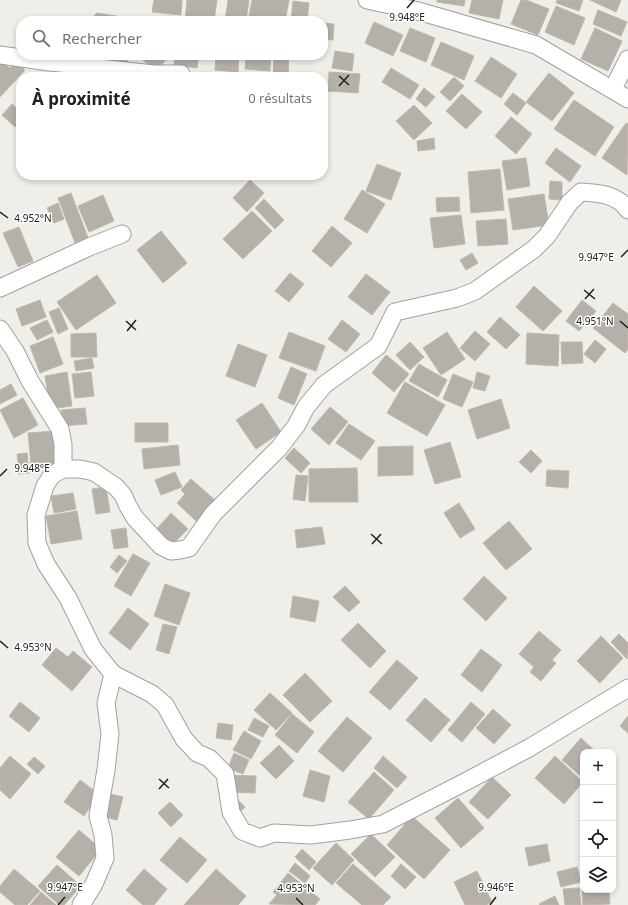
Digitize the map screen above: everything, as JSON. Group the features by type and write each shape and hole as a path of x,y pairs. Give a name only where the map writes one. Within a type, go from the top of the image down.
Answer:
{"street":[{"path":"367,0 418,11 536,45 628,99"},
{"path":"0,55 16,57"},
{"path":"35,60 135,72"},
{"path":"613,89 628,60"},
{"path":"628,210 611,196 581,192 570,202 547,236 534,249 475,291 457,298 395,312 378,346 324,385 306,406 296,426 279,448 213,514 189,548 171,551 161,546 135,518 123,495 116,487 94,472 80,469 63,469 52,475 45,486 36,515 38,543 46,564 68,598 93,649 113,674 152,694 165,705 184,739 197,753 209,758 225,774 230,812 242,831 260,838 274,833 311,835 383,824 522,751 628,688"},
{"path":"0,288 89,247 122,234"},
{"path":"0,330 15,351 30,381 60,429 63,444 63,469"},
{"path":"81,905 94,884 105,858 103,835 98,816 106,770 110,734 106,703 113,674"}],"building":[{"path":"154,0 182,0 181,15 152,12"},
{"path":"187,0 217,0 215,16 185,16"},
{"path":"228,0 249,0 247,16 226,16"},
{"path":"252,0 289,0 286,16 249,16"},
{"path":"437,0 465,0 464,6 437,2"},
{"path":"472,0 503,0 499,19 469,13"},
{"path":"521,0 526,0 549,9 538,35 511,24"},
{"path":"557,0 583,0 579,11 556,3"},
{"path":"590,0 621,0 616,12"},
{"path":"293,1 309,3 308,16 292,16"},
{"path":"556,6 585,18 574,45 545,32"},
{"path":"598,10 627,22 621,36 593,24"},
{"path":"97,13 116,16 94,16"},
{"path":"374,22 403,35 393,56 365,43"},
{"path":"328,23 334,24 333,40 328,40"},
{"path":"410,28 435,38 426,62 400,51"},
{"path":"595,28 622,41 608,71 581,59"},
{"path":"441,42 474,56 464,80 431,65"},
{"path":"335,51 354,54 352,71 332,68"},
{"path":"491,57 517,74 501,98 475,81"},
{"path":"0,58 10,68 16,62 25,70 23,72 16,72 16,80 0,97"},
{"path":"115,60 128,60 127,62"},
{"path":"143,60 165,60 157,71"},
{"path":"174,60 198,60 197,68 174,65"},
{"path":"216,60 239,60 238,72 215,70"},
{"path":"246,60 271,60 270,71 245,69"},
{"path":"274,60 289,60 288,72 273,72"},
{"path":"391,68 419,85 410,99 382,82"},
{"path":"329,72 360,74 358,93 328,91"},
{"path":"549,73 574,93 552,121 526,102"},
{"path":"454,77 464,86 450,101 440,92"},
{"path":"424,88 435,97 426,107 416,99"},
{"path":"513,93 526,103 517,115 504,104"},
{"path":"462,94 482,112 466,129 446,111"},
{"path":"574,100 614,127 595,156 554,129"},
{"path":"12,104 16,108 16,126 15,127 2,115"},
{"path":"414,105 432,123 414,140 396,121"},
{"path":"511,117 532,134 516,154 495,136"},
{"path":"626,123 628,124 627,175 602,158"},
{"path":"434,138 435,149 418,151 417,141"},
{"path":"556,148 581,166 570,182 545,163"},
{"path":"526,158 530,186 507,190 502,161"},
{"path":"377,164 401,173 391,200 366,191"},
{"path":"500,169 504,210 471,213 468,172"},
{"path":"250,180 264,193 247,212 233,198"},
{"path":"550,181 562,182 562,200 549,199"},
{"path":"362,190 385,204 367,233 344,219"},
{"path":"71,193 88,238 75,243 58,198"},
{"path":"544,194 549,225 513,230 508,199"},
{"path":"103,195 114,221 89,232 78,206"},
{"path":"459,197 460,211 437,212 436,198"},
{"path":"264,199 284,220 275,229 255,208"},
{"path":"58,203 64,219 54,223 47,208"},
{"path":"252,211 272,231 243,259 223,239"},
{"path":"461,215 465,244 434,248 430,218"},
{"path":"506,219 508,244 478,246 476,221"},
{"path":"332,226 352,243 331,267 312,251"},
{"path":"19,227 33,261 18,267 3,233"},
{"path":"161,231 187,263 163,283 137,250"},
{"path":"472,253 478,263 466,270 460,260"},
{"path":"290,273 304,284 289,302 275,291"},
{"path":"366,274 390,292 372,315 348,297"},
{"path":"97,275 116,303 76,330 57,302"},
{"path":"534,286 562,311 543,331 516,307"},
{"path":"40,300 46,317 22,326 16,309"},
{"path":"582,300 596,311 579,331 566,321"},
{"path":"613,303 628,314 628,349 625,353 593,328"},
{"path":"59,308 68,329 58,334 49,312"},
{"path":"500,317 520,335 506,349 487,332"},
{"path":"47,320 53,332 37,340 30,328"},
{"path":"342,320 360,334 346,352 328,339"},
{"path":"475,331 490,344 475,361 460,348"},
{"path":"289,332 325,346 316,371 279,358"},
{"path":"447,332 465,359 441,375 423,348"},
{"path":"96,333 97,357 71,357 71,334"},
{"path":"527,333 559,335 558,366 526,364"},
{"path":"53,337 63,364 40,373 30,346"},
{"path":"595,340 606,349 595,363 584,354"},
{"path":"410,342 424,357 410,370 396,355"},
{"path":"561,342 582,342 583,363 562,364"},
{"path":"238,344 267,355 255,387 226,376"},
{"path":"386,355 409,374 394,392 372,373"},
{"path":"92,358 94,368 76,371 74,361"},
{"path":"419,364 447,380 438,397 409,381"},
{"path":"291,367 307,374 294,405 278,398"},
{"path":"67,372 72,406 50,409 45,376"},
{"path":"91,372 94,396 75,398 72,374"},
{"path":"477,372 490,376 485,391 473,388"},
{"path":"453,374 473,382 462,407 443,399"},
{"path":"405,382 445,405 427,436 387,413"},
{"path":"11,384 17,395 0,404 0,390"},
{"path":"23,398 38,425 14,438 0,410"},
{"path":"501,399 510,428 477,439 468,410"},
{"path":"262,403 281,432 256,449 236,420"},
{"path":"330,407 348,422 329,445 311,429"},
{"path":"85,408 87,424 62,426 61,410"},
{"path":"135,423 168,423 168,442 135,442"},
{"path":"349,424 375,441 361,460 336,443"},
{"path":"56,431 58,463 31,465 28,433"},
{"path":"450,442 461,477 435,484 424,450"},
{"path":"178,445 180,465 144,469 142,449"},
{"path":"413,446 413,475 378,476 378,447"},
{"path":"294,448 310,463 301,473 285,458"},
{"path":"531,450 542,461 531,473 519,462"},
{"path":"27,453 29,473 19,474 17,454"},
{"path":"357,468 358,502 309,502 309,469"},
{"path":"547,470 569,471 568,488 546,486"},
{"path":"175,472 182,487 161,495 155,480"},
{"path":"296,475 308,476 305,501 293,499"},
{"path":"191,479 216,501 197,522 177,503 185,494 181,490"},
{"path":"106,487 110,512 96,514 92,489"},
{"path":"73,493 76,509 54,513 51,496"},
{"path":"459,503 475,529 460,538 444,513"},
{"path":"77,511 82,539 51,544 46,516"},
{"path":"171,513 188,529 171,546 155,531"},
{"path":"509,521 532,549 506,570 483,543"},
{"path":"322,527 325,544 297,548 295,530"},
{"path":"126,528 128,547 114,549 111,530"},
{"path":"133,554 150,563 131,596 114,586"},
{"path":"119,555 127,561 117,573 110,567"},
{"path":"484,576 507,598 486,621 463,599"},
{"path":"165,584 190,593 179,625 154,616"},
{"path":"345,586 360,602 349,612 333,597"},
{"path":"293,596 319,601 315,622 290,617"},
{"path":"128,608 149,624 130,650 109,633"},
{"path":"358,623 386,651 370,668 341,640"},
{"path":"163,624 177,627 169,654 156,650"},
{"path":"539,631 561,650 552,660 556,663 541,681 530,672 534,667 519,654"},
{"path":"619,634 628,643 627,659 611,642"},
{"path":"601,636 623,658 600,683 577,661"},
{"path":"56,648 68,657 73,651 92,667 72,691 42,665"},
{"path":"481,649 502,665 482,692 461,675"},
{"path":"397,660 418,678 390,710 369,692"},
{"path":"305,673 332,701 310,722 283,695"},
{"path":"270,693 292,713 276,730 254,710"},
{"path":"425,698 450,720 431,742 406,720"},
{"path":"20,702 40,718 29,732 9,716"},
{"path":"471,702 485,714 462,742 448,730"},
{"path":"493,709 511,725 494,744 476,728"},
{"path":"292,714 314,732 297,753 275,735"},
{"path":"628,716 628,733 620,726"},
{"path":"347,717 372,738 343,772 318,751"},
{"path":"254,718 269,726 263,737 248,730"},
{"path":"218,723 233,725 231,740 216,738"},
{"path":"244,731 261,741 251,759 233,750"},
{"path":"581,738 593,749 580,749 580,775 562,760"},
{"path":"279,745 294,761 276,779 260,763"},
{"path":"234,753 249,760 243,774 228,768"},
{"path":"10,756 31,774 10,799 0,790 0,768"},
{"path":"383,756 407,777 397,788 374,768"},
{"path":"555,756 580,779 580,785 564,804 535,778"},
{"path":"34,757 45,766 38,774 27,764"},
{"path":"310,770 330,776 324,802 303,796"},
{"path":"374,772 394,790 369,819 348,802"},
{"path":"225,775 256,776 255,793 224,792"},
{"path":"492,777 511,795 488,819 469,802"},
{"path":"80,780 99,794 84,816 64,802"},
{"path":"106,793 123,797 117,820 100,816"},
{"path":"234,796 245,807 234,818"},
{"path":"458,798 484,828 461,848 435,818"},
{"path":"170,802 183,815 171,827 158,813"},
{"path":"412,816 450,850 424,879 387,845"},
{"path":"79,830 101,849 79,876 56,857"},
{"path":"371,834 395,857 375,877 351,854"},
{"path":"180,837 207,860 187,883 160,860"},
{"path":"336,843 354,860 332,885 313,868"},
{"path":"547,844 550,861 529,866 525,848"},
{"path":"302,849 316,862 309,870 295,857"},
{"path":"295,863 310,876 305,883 289,871"},
{"path":"353,864 391,897 383,905 362,905 336,883"},
{"path":"401,864 416,877 405,889 391,876"},
{"path":"57,865 81,886 64,905 59,905 38,886"},
{"path":"577,867 580,882 561,887 557,872"},
{"path":"14,869 40,891 27,905 15,905 0,892 0,886"},
{"path":"144,869 167,889 154,905 143,905 126,890"},
{"path":"216,869 246,896 238,905 184,905"},
{"path":"477,871 492,902 486,905 465,905 454,882"},
{"path":"288,873 320,899 315,905 269,904 277,895 273,892"},
{"path":"579,888 581,905 565,905 563,889"},
{"path":"41,892 56,905 30,905"},
{"path":"582,893 609,893 610,904 583,905"},
{"path":"555,896 559,905 539,904"}]}
